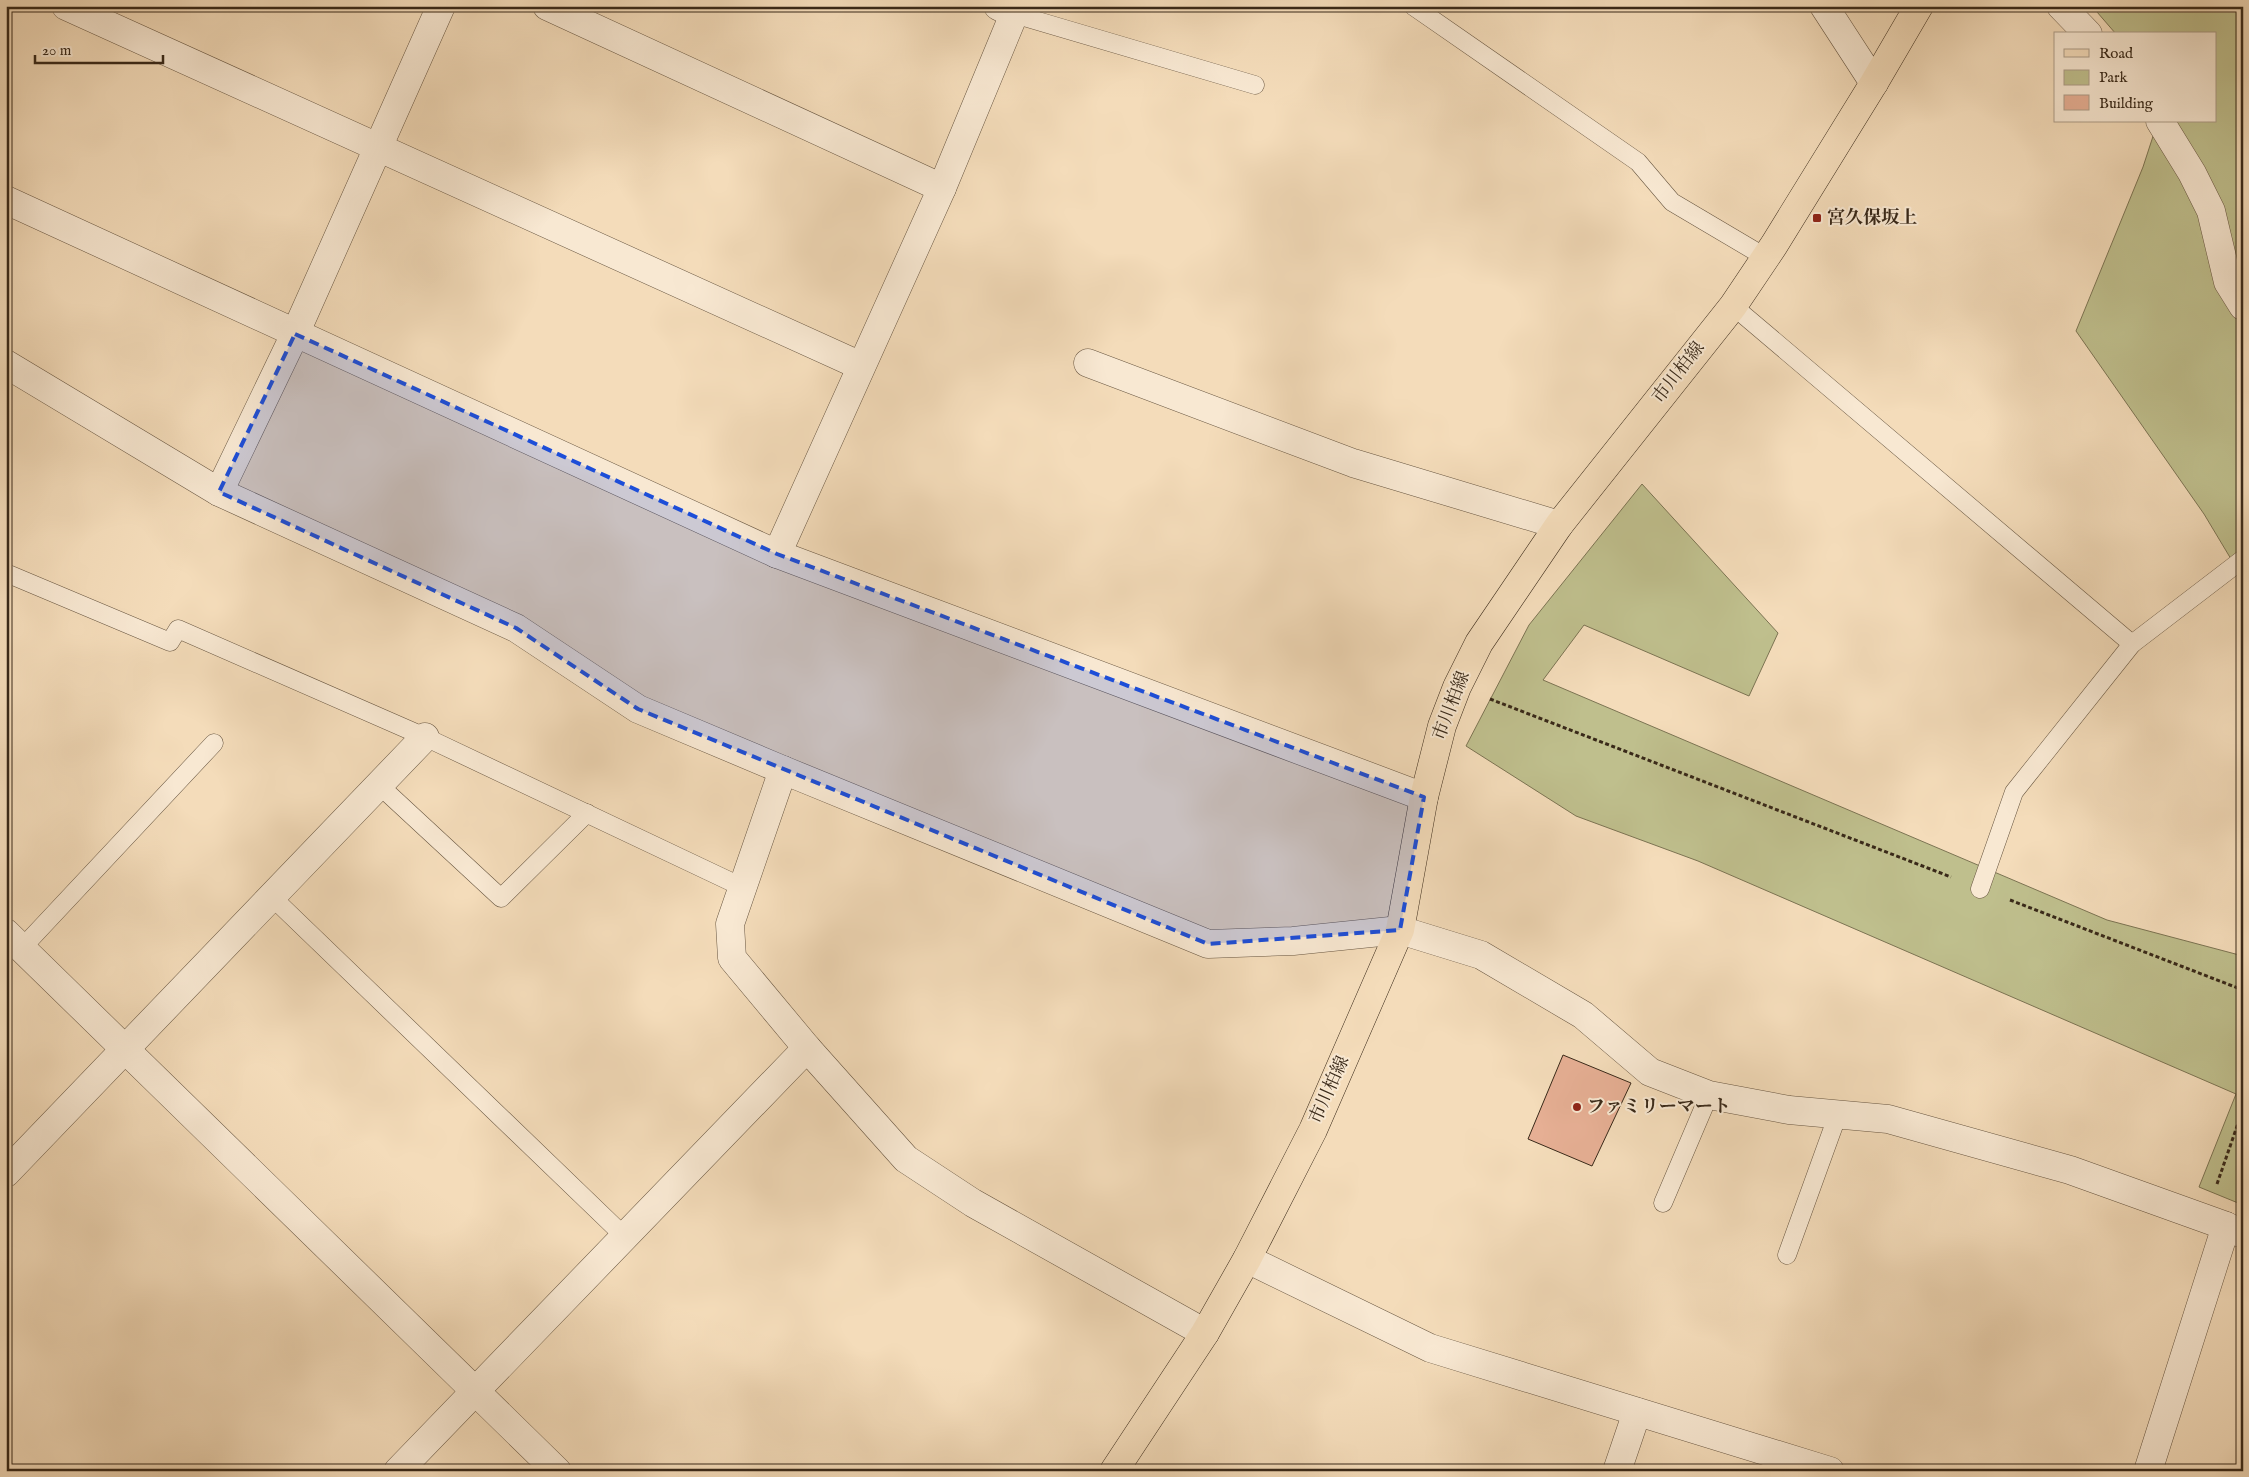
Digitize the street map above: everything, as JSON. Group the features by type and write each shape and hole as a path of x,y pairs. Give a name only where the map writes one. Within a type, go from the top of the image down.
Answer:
{"main road":[{"name":"市川柏線","path":"1114,1471 1205,1333 1313,1130 1400,930 1424,797 1442,726 1457,687 1479,643 1560,525 1732,306 1765,257 1874,83 1919,6"}],"street":[{"path":"66,6 861,366"},
{"path":"219,492 296,334 441,6"},
{"path":"547,6 942,188"},
{"path":"1824,6 1874,83"},
{"path":"2061,6 2086,32"},
{"path":"777,554 942,188 1006,10"},
{"path":"2161,122 2192,173 2211,210 2228,282 2243,306"},
{"path":"6,200 777,554 1424,797"},
{"path":"6,364 219,492 516,628 638,709 782,770 1208,944 1294,940 1400,930 1481,955 1583,1015 1650,1072 1709,1095 1789,1110 1898,1122 2070,1170 2225,1226 2148,1471"},
{"path":"1088,364 1353,462 1560,525"},
{"path":"6,1173 425,737"},
{"path":"782,770 730,924 732,958 808,1048 906,1158 973,1203 1205,1333"},
{"path":"14,941 558,1471"},
{"path":"398,1471 808,1048"},
{"path":"1246,1258 1430,1348 1830,1471"},
{"path":"1617,1471 1638,1412"}],"lane":[{"path":"1413,6 1638,162 1672,202 1765,257"},
{"path":"1006,10 1255,85"},
{"path":"1732,306 2132,644"},
{"path":"1980,888 2014,792 2132,644 2243,559"},
{"path":"6,573 170,642 178,629 425,737 742,887"},
{"path":"14,941 214,742"},
{"path":"379,785 501,898 587,813"},
{"path":"272,896 624,1236"},
{"path":"1663,1203 1709,1095"},
{"path":"1787,1255 1838,1114"}],"path":[{"path":"1457,687 2243,990"},
{"path":"2225,1226 2243,1109"}],"highlighted area":[{"path":"295,334 777,554 1424,797 1400,930 1208,944 638,709 516,628 219,492"}],"green space":[{"path":"2100,6 2243,6 2243,579 2204,514 2076,331 2143,167 2158,122 2216,122 2216,32 2114,32 2097,12"},
{"path":"1642,484 1778,633 1749,696 1584,625 1543,680 2107,920 2243,956 2243,1205 2199,1187 2236,1094 1698,861 1576,816 1466,746 1529,625"}],"building":[{"path":"1563,1055 1631,1083 1592,1166 1528,1139"}],"place":[{"name":"宮久保坂上","path":"1817,218"},
{"name":"ファミリーマート","path":"1577,1107"}]}
